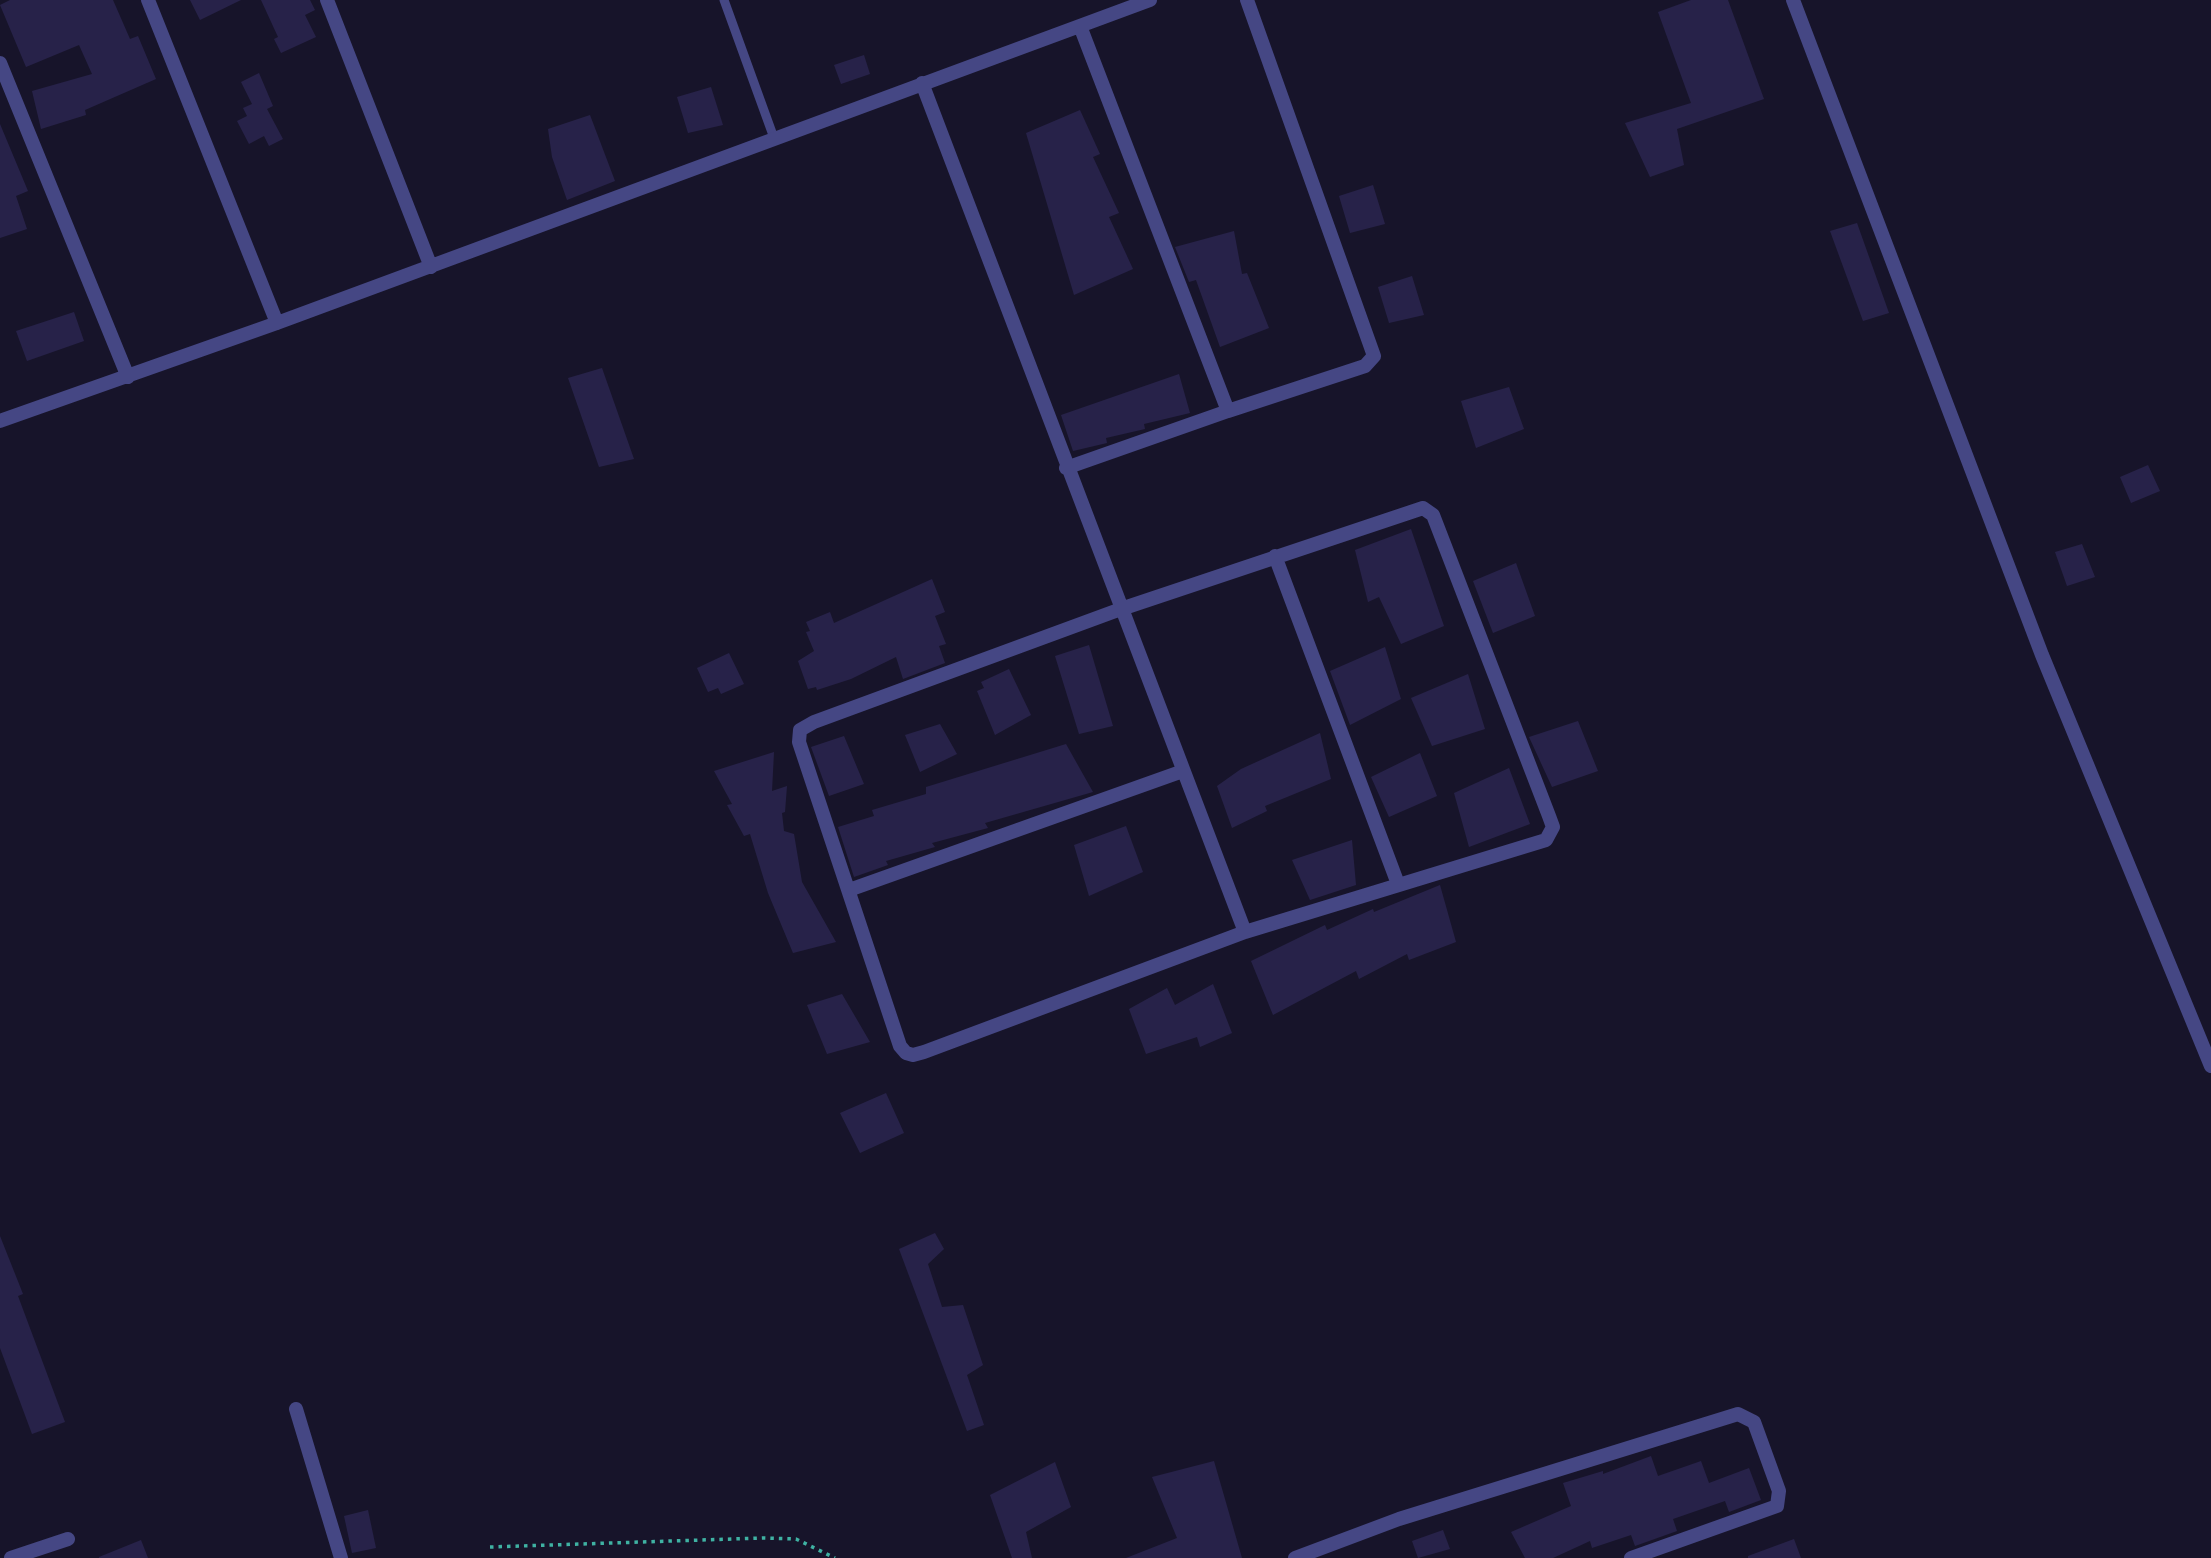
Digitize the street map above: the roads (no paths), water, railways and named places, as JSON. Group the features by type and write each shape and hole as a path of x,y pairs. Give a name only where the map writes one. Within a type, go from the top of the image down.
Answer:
{"street":[{"path":"148,0 277,323"},
{"path":"327,0 430,267"},
{"path":"0,421 430,267 1150,0"},
{"path":"1066,468 1365,366 1374,356 1247,0"},
{"path":"1793,0 2042,655 2211,1066"},
{"path":"1080,26 1228,411"},
{"path":"0,63 128,377"},
{"path":"922,83 1066,468 1245,932"},
{"path":"1414,509 1428,510 1433,515 1553,827 1546,840 1245,932 913,1055 900,1046 799,742 800,730 814,722 1121,609 1414,509"},
{"path":"1275,556 1398,884"},
{"path":"849,890 1183,771"},
{"path":"296,1409 341,1558"},
{"path":"1295,1558 1399,1519 1738,1414 1754,1422 1779,1491 1777,1506 1631,1558"},
{"path":"11,1558 43,1553 68,1539"}],"lane":[{"path":"724,0 774,138"}]}
